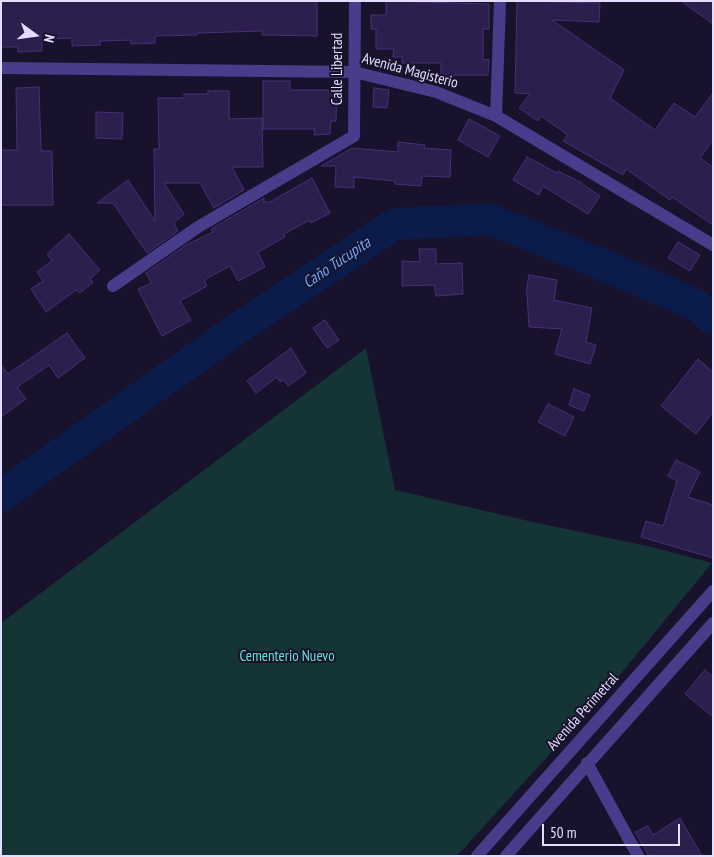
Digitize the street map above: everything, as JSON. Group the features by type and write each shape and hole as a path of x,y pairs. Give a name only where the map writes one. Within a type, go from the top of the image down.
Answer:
{"street":[{"name":"Calle Libertad","path":"113,286 198,227 354,136 355,1"},
{"path":"496,116 500,1"},
{"name":"Avenida Magisterio","path":"1,68 354,72 436,92 496,116 713,245"},
{"name":"Avenida Perimetral","path":"477,856 713,590"},
{"path":"506,856 713,623"},
{"path":"587,764 638,856"}],"green space":[{"name":"Cementerio Nuevo","path":"366,348 395,490 652,547 712,563 600,699 457,856 1,856 1,623"}],"building":[{"path":"1,1 317,1 317,36 262,35 262,31 197,33 197,35 155,36 155,43 131,44 131,40 100,41 100,45 72,46 72,38 42,39 42,51 18,52 18,47 1,47"},
{"path":"386,1 489,4 489,29 483,29 483,60 489,59 488,75 441,75 441,63 402,63 402,57 393,57 394,49 376,49 376,29 371,29 371,15 386,15"},
{"path":"517,1 600,3 599,22 552,20 624,70 610,98 655,130 674,103 695,117 713,93 713,140 700,158 713,167 713,225 672,197 670,200 626,169 623,175 563,141 568,135 541,116 538,121 519,108 530,94 515,93"},
{"path":"681,1 713,1 713,24"},
{"path":"263,81 290,81 290,90 337,90 336,121 331,121 330,134 314,135 315,129 263,129"},
{"path":"39,87 41,151 52,151 53,205 1,205 1,150 17,150 16,88"},
{"path":"374,88 389,90 387,108 373,107"},
{"path":"208,91 229,91 229,119 262,118 263,167 232,167 244,190 214,208 200,183 164,183 184,214 174,223 178,231 147,253 113,203 97,203 128,180 155,221 154,149 159,149 158,98 184,98 184,94 208,94"},
{"path":"96,112 123,113 122,139 96,138"},
{"path":"469,119 500,136 488,157 458,140"},
{"path":"398,142 425,145 424,148 451,150 450,177 422,176 421,186 354,177 354,188 335,187 336,166 321,166 352,148 398,152"},
{"path":"527,157 557,173 558,171 580,182 600,196 588,214 543,186 539,195 513,180"},
{"path":"312,178 330,213 311,223 310,220 284,234 285,237 258,252 265,267 238,281 230,266 204,280 207,286 180,301 191,320 162,336 138,289 151,283 146,273 186,245 213,232 211,229 264,198 264,203 267,201 268,203"},
{"path":"69,234 100,270 90,279 93,282 80,293 76,290 46,312 31,289 43,281 37,272 52,261 47,254"},
{"path":"678,242 700,255 690,271 668,258"},
{"path":"419,249 436,249 436,264 462,263 463,294 436,296 434,285 402,286 402,261 420,262"},
{"path":"529,275 557,280 554,300 592,308 586,342 596,345 590,364 555,354 562,329 529,327 526,293"},
{"path":"325,320 339,340 327,348 313,328"},
{"path":"67,333 85,358 58,378 49,365 17,387 26,399 1,417 1,365 8,374"},
{"path":"291,348 306,373 288,386 284,380 280,382 277,377 256,393 247,381"},
{"path":"698,359 713,372 713,412 696,434 661,406"},
{"path":"574,389 590,395 584,411 569,405"},
{"path":"548,404 574,417 565,436 538,422"},
{"path":"676,460 700,472 688,497 713,505 713,558 641,537 646,521 663,526 677,481 668,476"},
{"path":"705,670 713,677 713,717 685,694"},
{"path":"680,818 702,856 649,856 635,832 648,826 653,835"}],"waterway":[{"name":"Caño Tucupita","path":"1,496 237,329 395,224 489,219 696,305 713,319"}]}
